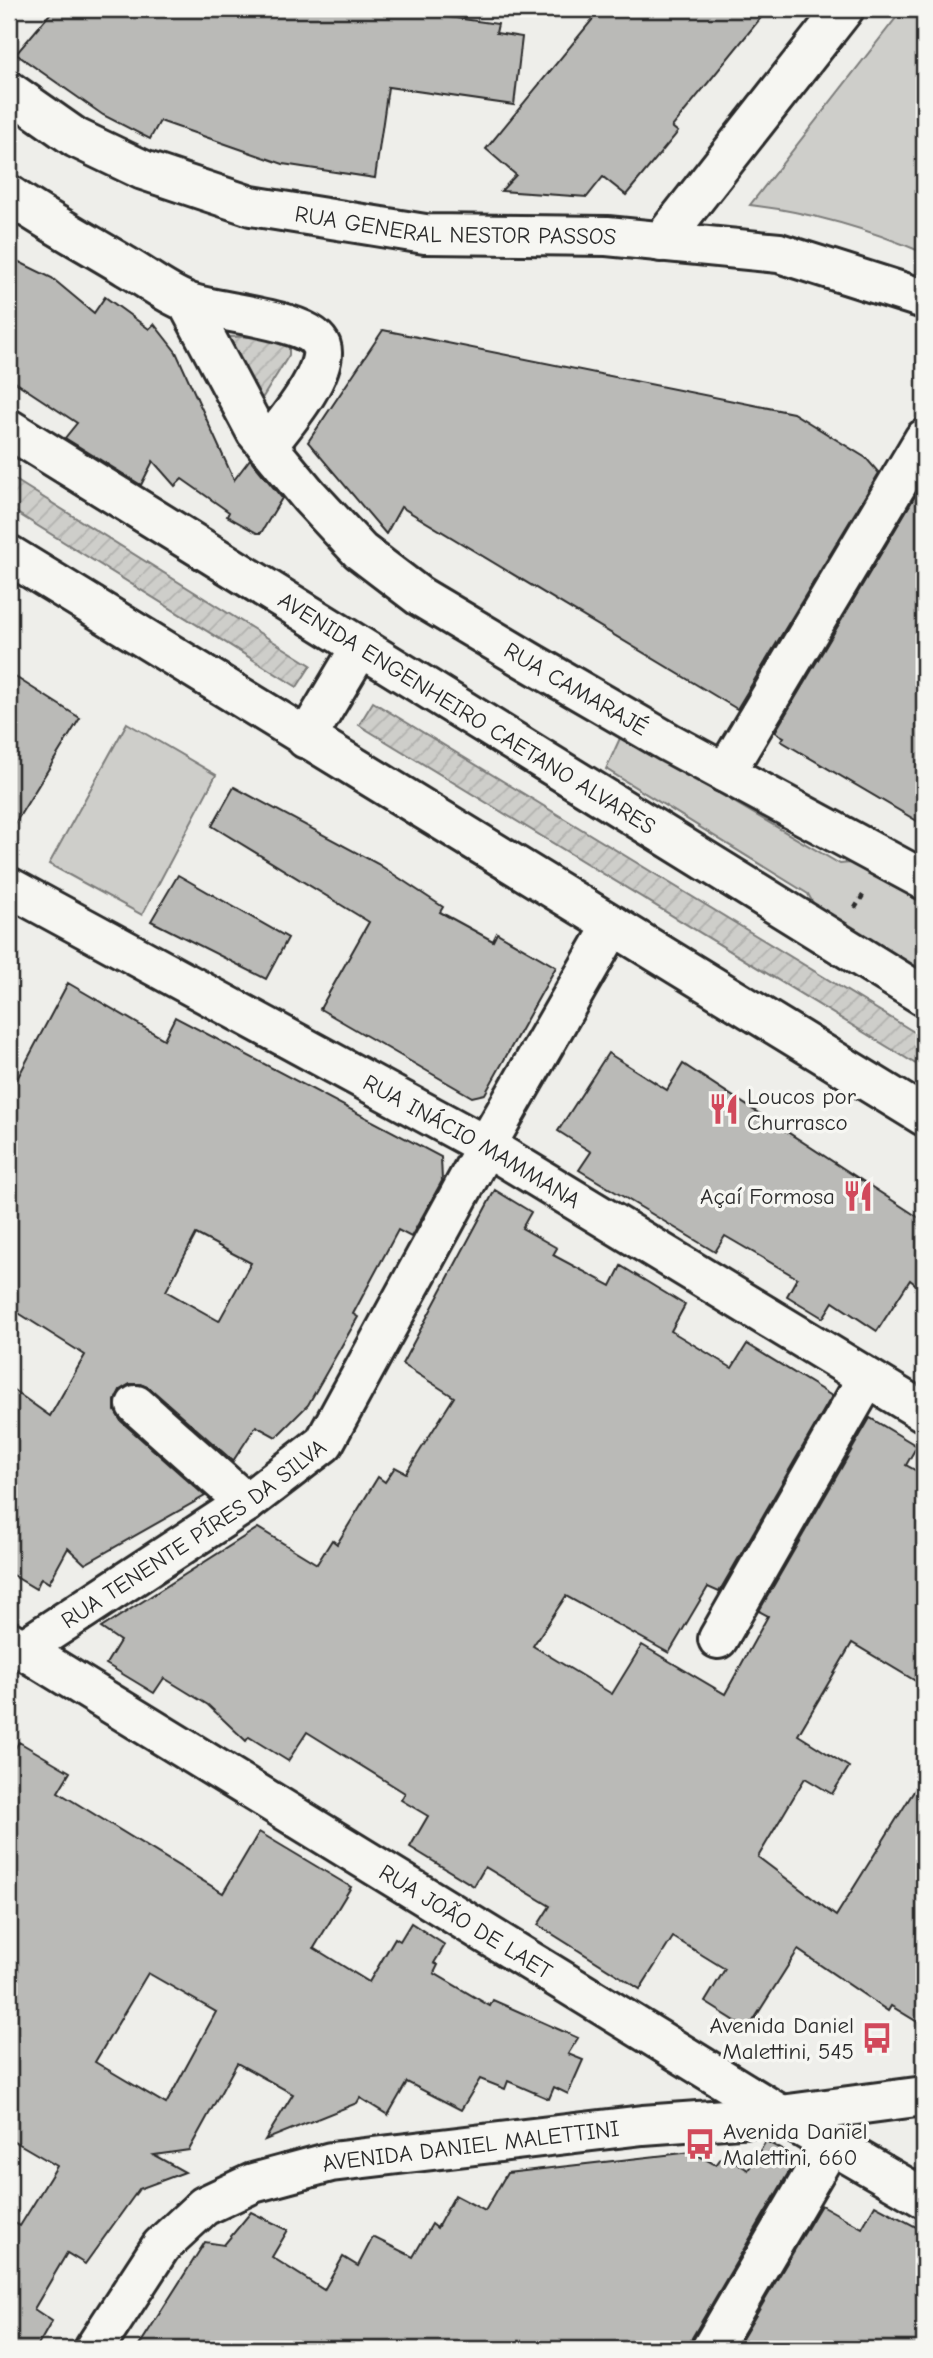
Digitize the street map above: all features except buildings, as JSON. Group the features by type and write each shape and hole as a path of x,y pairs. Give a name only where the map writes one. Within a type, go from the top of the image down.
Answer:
{"street":[{"path":"662,242 844,9"},
{"name":"RUA GENERAL NESTOR PASSOS","path":"9,91 76,138 144,170 251,206 425,234 607,236 779,253 924,299"},
{"path":"9,195 187,302 281,324 312,335 319,341 322,355 319,369 286,423 267,446"},
{"name":"RUA CAMARAJÉ","path":"187,302 241,406 267,446 360,551 419,596 724,773 924,880"},
{"name":"AVENIDA ENGENHEIRO CAETANO ALVARES","path":"9,429 924,996"},
{"path":"724,773 924,439"},
{"path":"9,555 924,1116"},
{"path":"306,739 360,648"},
{"name":"RUA INÁCIO MAMMANA","path":"9,887 486,1146 924,1412"},
{"name":"RUA TENENTE PÍRES DA SILVA","path":"16,1645 246,1503 324,1443 486,1146 613,925"},
{"path":"718,1639 867,1378"},
{"path":"136,1405 246,1503"},
{"name":"RUA JOÃO DE LAET","path":"16,1645 781,2115 924,2198"},
{"name":"AVENIDA DANIEL MALETTINI","path":"94,2349 161,2246 204,2206 254,2183 331,2162 643,2125 781,2115 924,2096"},
{"path":"711,2349 831,2144"}],"path":[{"path":"835,942 884,860"}],"shaded area":[{"path":"903,9 924,9 924,253 839,223 750,205"},
{"path":"282,336 289,343 289,355 263,397 253,396 226,337"},
{"path":"9,476 311,665 297,687 9,508"},
{"path":"373,702 924,1038 924,1069 359,725"},
{"path":"127,723 216,775 142,915 49,864"},
{"path":"621,736 840,864 884,860 924,888 924,988 835,942 808,894 606,769"}],"place":[{"name":"Loucos por Churrasco","path":"724,1109"},
{"name":"Açaí Formosa","path":"858,1196"},
{"name":"Avenida Daniel Malettini, 545","path":"877,2038"},
{"name":"Avenida Daniel Malettini, 660","path":"700,2144"}]}
